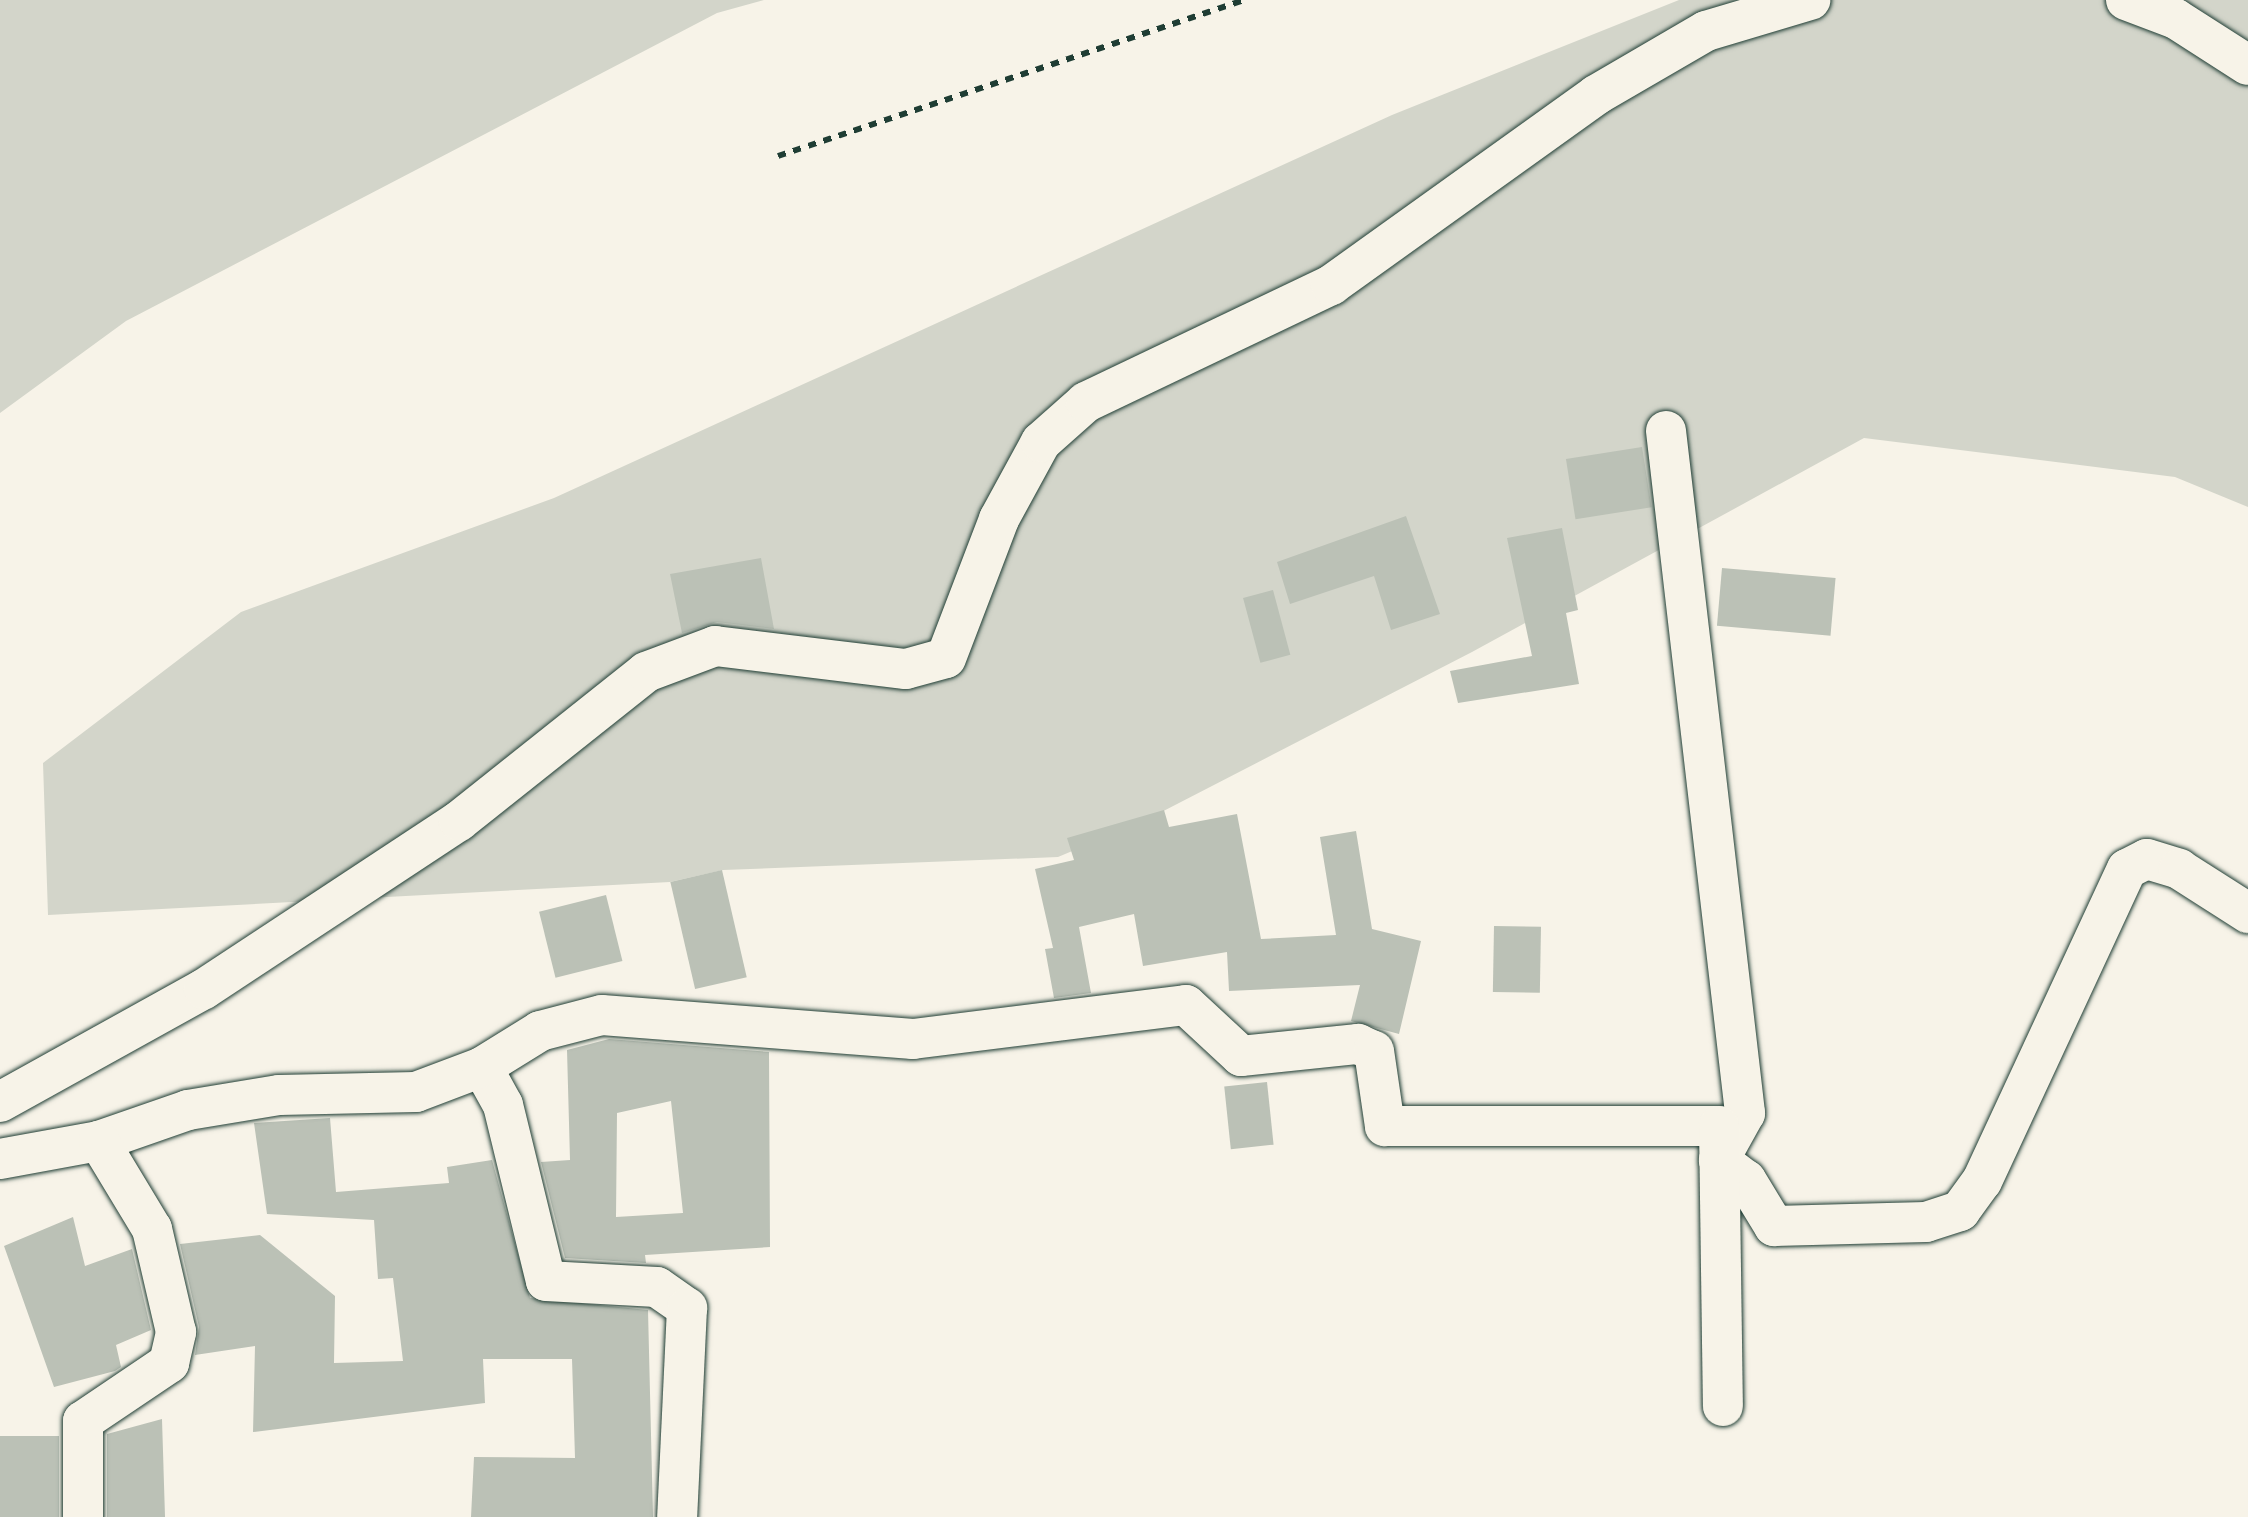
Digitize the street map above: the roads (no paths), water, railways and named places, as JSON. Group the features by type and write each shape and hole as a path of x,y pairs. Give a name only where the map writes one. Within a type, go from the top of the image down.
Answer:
{"street":[{"path":"0,1102 204,989 459,821 646,672 714,646 906,669 946,658 1032,457 1086,402 1331,285 1596,95 1706,31 1810,0"},
{"path":"2126,0 2176,19 2248,65"},
{"path":"1666,431 1745,1114 1719,1160"},
{"path":"1719,1160 1746,1180 1774,1226 1947,1220 1982,1181 2127,869 2146,860 2179,869 2248,914"},
{"path":"0,1159 99,1141 188,1110 279,1095 416,1092 482,1067 540,1030 602,1015 913,1039 1186,1005 1241,1056 1358,1044 1374,1050 1385,1126 1718,1126 1723,1406"},
{"path":"482,1067 504,1105 546,1281 657,1287 687,1308 677,1517"},
{"path":"83,1517 83,1421 169,1363 176,1332 152,1230 99,1141"}]}
